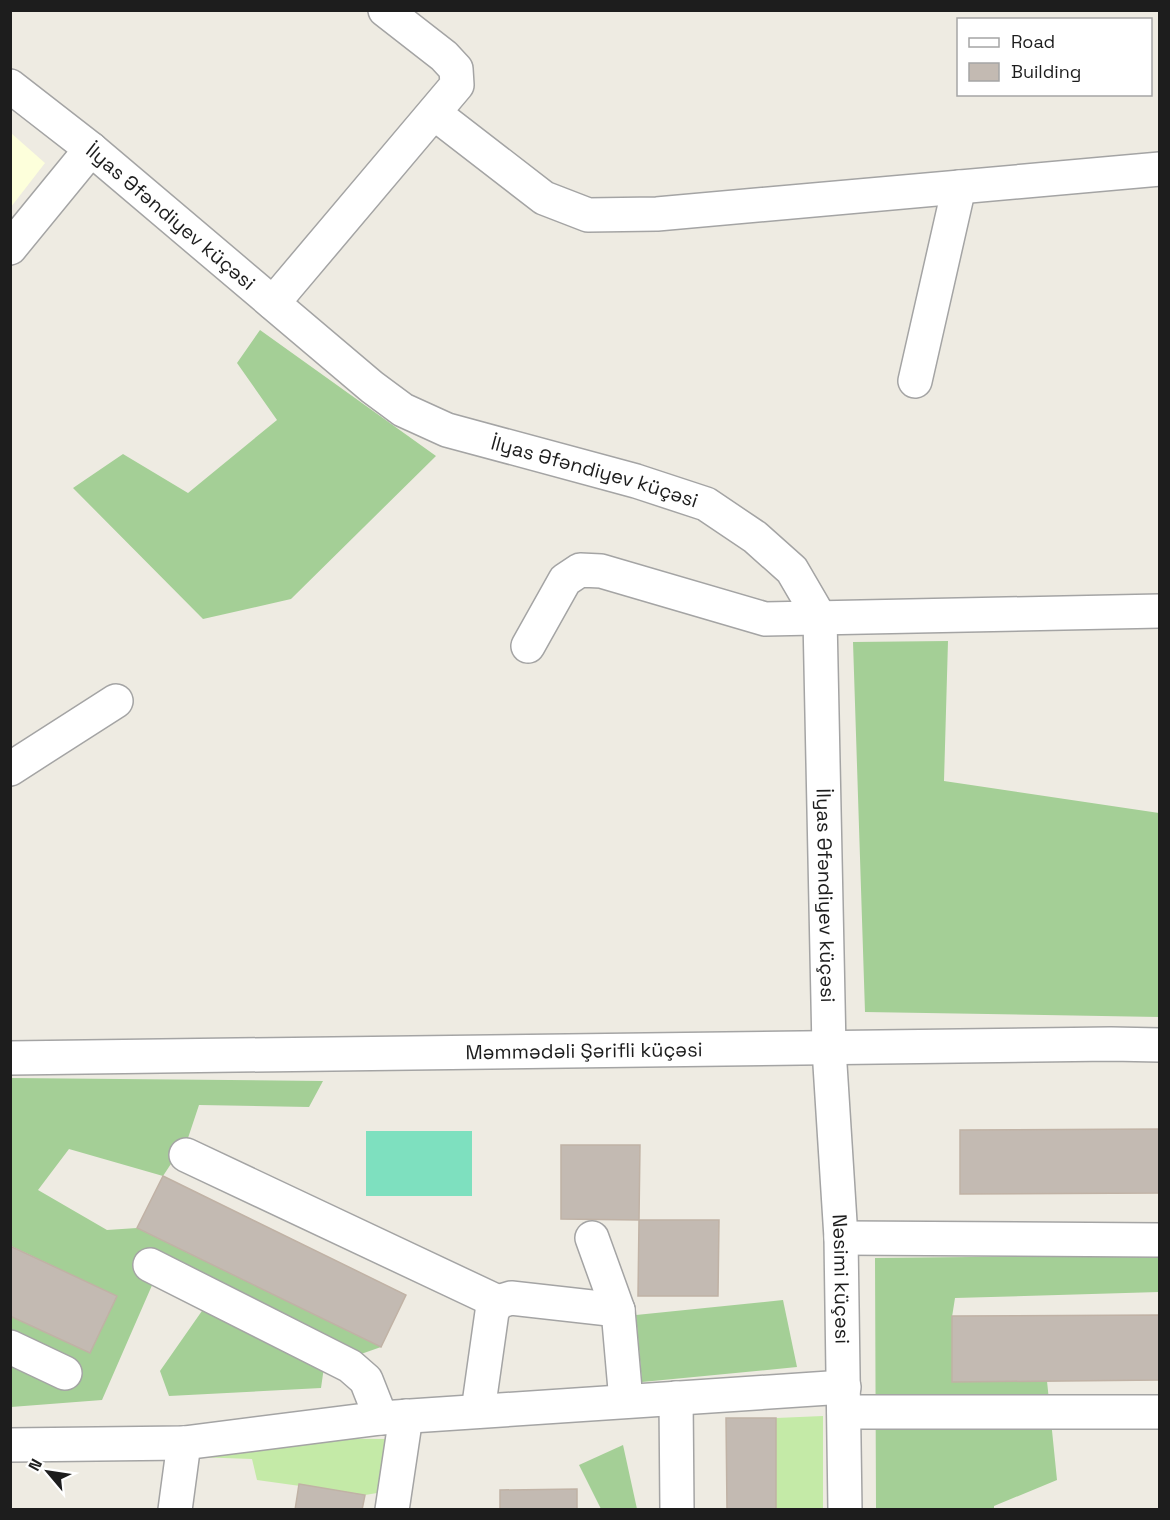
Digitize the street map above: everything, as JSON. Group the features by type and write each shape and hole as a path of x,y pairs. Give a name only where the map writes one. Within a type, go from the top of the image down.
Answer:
{"street":[{"path":"273,303 457,85 456,69 444,56 386,10"},
{"name":"İlyas Əfəndiyev küçəsi","path":"10,86 91,149 372,387 403,410 447,430 636,481 706,504 755,537 792,570 820,618 829,1049"},
{"path":"434,113 544,198 588,215 657,214 1160,169"},
{"path":"10,248 91,149"},
{"path":"915,381 959,187"},
{"path":"528,646 565,580 580,570 601,571 765,620 1160,611"},
{"path":"10,769 116,701"},
{"name":"Məmmədəli Şərifli küçəsi","path":"10,1058 1160,1045"},
{"name":"Nəsimi küçəsi","path":"829,1049 841,1238 844,1509"},
{"path":"186,1155 498,1302"},
{"path":"592,1238 618,1310 626,1401"},
{"path":"841,1238 1160,1240"},
{"path":"150,1265 350,1366 366,1380 394,1417 392,1509"},
{"path":"478,1411 492,1312 498,1302 511,1298 618,1310"},
{"path":"10,1347 64,1373"},
{"path":"676,1398 677,1509"},
{"path":"10,1445 184,1443 394,1417 676,1398 844,1399 1160,1412"},
{"path":"175,1509 184,1443"}],"shaded area":[{"path":"11,133 45,163 11,207"}],"green space":[{"path":"260,330 436,456 291,599 203,619 73,488 123,454 188,493 277,420 237,363"},
{"path":"948,641 944,781 1159,813 1159,1017 865,1012 853,642"},
{"path":"11,1078 323,1081 309,1107 199,1105 188,1138 163,1176 69,1149 38,1190 107,1230 137,1228 381,1347 324,1367 321,1388 169,1396 160,1371 204,1308 153,1283 102,1400 11,1407 11,1316 116,1296 11,1246"},
{"path":"366,1131 472,1131 472,1196 366,1196"},
{"path":"1159,1255 1159,1292 955,1298 952,1317 1047,1381 1057,1480 994,1506 994,1509 876,1509 875,1258"},
{"path":"783,1300 797,1367 642,1382 636,1315"},
{"path":"823,1416 823,1509 776,1509 776,1418"},
{"path":"198,1438 389,1439 383,1492 365,1495 257,1480 252,1459 195,1457"},
{"path":"623,1445 637,1509 601,1509 579,1465"}],"building":[{"path":"1160,1129 1160,1193 960,1194 960,1130"},
{"path":"561,1145 640,1145 639,1220 561,1219"},
{"path":"163,1176 406,1295 381,1347 137,1228"},
{"path":"639,1220 719,1220 718,1296 638,1296"},
{"path":"10,1246 117,1296 90,1353 10,1316"},
{"path":"1160,1315 1160,1380 952,1382 952,1316"},
{"path":"726,1418 776,1418 776,1510 727,1510"},
{"path":"299,1484 365,1495 362,1510 295,1510"},
{"path":"577,1489 577,1510 500,1510 500,1490"}]}
